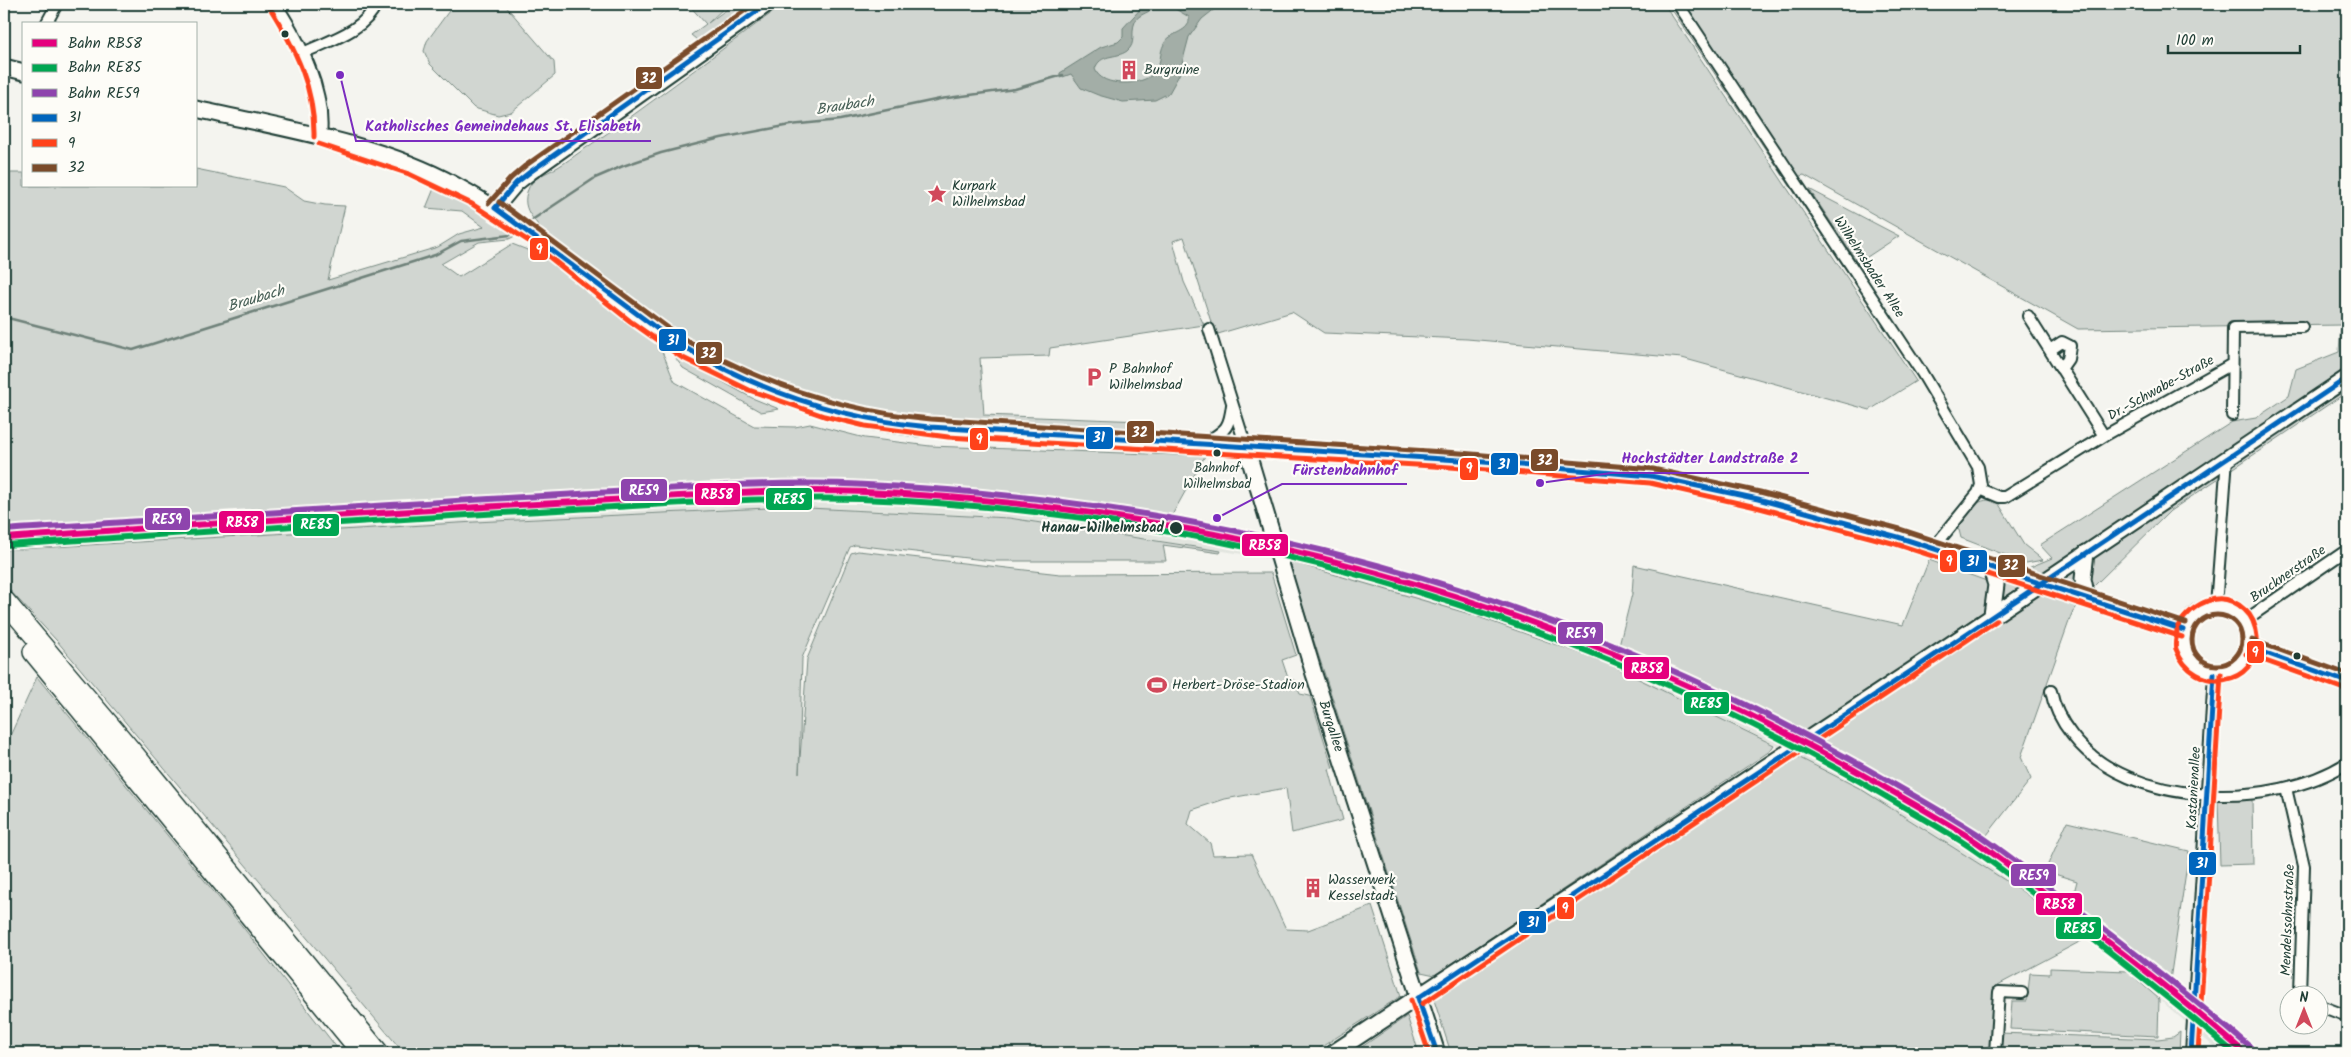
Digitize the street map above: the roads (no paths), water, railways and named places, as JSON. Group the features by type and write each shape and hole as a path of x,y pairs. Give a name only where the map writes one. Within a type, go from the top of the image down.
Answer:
{"highway":[{"path":"4,600 147,770 379,1053"},
{"path":"4,620 124,762 362,1053"}],"main road":[{"path":"495,208 516,183 530,172 767,4"},
{"path":"4,67 22,72"},
{"path":"198,109 321,137 381,155 438,177 495,208 671,341 739,378 809,404 845,414 892,423 1652,476 1700,485 1844,521 1934,547 2040,584 2184,630"},
{"path":"1333,1053 2347,378"},
{"name":"Burgallee","path":"1246,447 1314,674 1437,1053"},
{"path":"2086,553 2084,579 2087,598"},
{"path":"1990,566 1996,585 1992,616"},
{"path":"2216,606 2233,611 2244,621 2250,634 2250,647 2244,659 2230,671 2214,674 2198,668 2187,656 2183,646 2184,630 2196,613 2205,608 2216,606"},
{"path":"2250,647 2347,682"}],"street":[{"path":"47,22 57,4"},
{"path":"276,4 303,53 318,94 323,119 321,137"},
{"path":"303,53 359,25 368,17 376,4"},
{"name":"Wilhelmsbader Allee","path":"1678,4 1922,373 1978,467 1981,479 1980,489"},
{"name":"Dr.-Schwabe-Straße","path":"2028,316 2104,436"},
{"name":"Dr.-Schwabe-Straße","path":"2232,415 2233,328 2302,327"},
{"name":"Burgallee","path":"1209,329 1233,399 1246,447"},
{"path":"2050,350 2062,342 2069,344 2070,353 2061,369"},
{"name":"Dr.-Schwabe-Straße","path":"1980,489 1999,497 2005,497 2104,436 2232,364"},
{"name":"Burgallee","path":"1203,445 1226,430 1230,424 1233,399"},
{"path":"2216,606 2227,458"},
{"path":"1934,547 1980,489"},
{"name":"Brucknerstraße","path":"2244,621 2347,550"},
{"name":"Kastanienallee","path":"2191,1053 2214,674"},
{"path":"2051,691 2057,711 2076,741 2100,762 2124,775 2153,785 2207,794 2241,794 2286,788 2320,778 2347,763"},
{"name":"Mendelssohnstraße","path":"2286,788 2304,866 2300,984"},
{"path":"1995,1053 1999,992 2022,993"},
{"path":"2328,1009 2347,1016"}],"waterway":[{"name":"Braubach","path":"532,220 595,178 661,153 721,138 790,125 840,120 940,99 1015,89 1063,75"},
{"name":"Braubach","path":"4,317 133,350 435,255 461,241 510,235 513,233"}],"rail line":[{"name":"RE59","path":"4,530 507,498 723,486 831,484 998,495 1128,511 1256,535 1381,566 1505,605 1627,651 1746,705 1862,766 1976,833 2139,957 2250,1047"},
{"name":"RB58","path":"4,538 291,518 721,494 829,491 995,501 1124,518 1252,542 1378,573 1502,612 1623,658 1742,711 1858,772 1972,839 2135,963 2245,1053"},
{"name":"RE85","path":"5,545 504,513 718,501 824,498 991,508 1121,524 1250,548 1377,580 1501,619 1624,666 1743,720 1859,781 1975,850 2131,968 2234,1053"}],"place":[{"name":"Burgruine","path":"1129,70"},
{"name":"Katholisches Gemeindehaus St. Elisabeth","path":"340,75"},
{"name":"Kurpark Wilhelmsbad","path":"937,194"},
{"name":"P Bahnhof Wilhelmsbad","path":"1094,377"},
{"name":"Bahnhof Wilhelmsbad","path":"1217,453"},
{"name":"Hochstädter Landstraße 2","path":"1540,483"},
{"name":"Fürstenbahnhof","path":"1217,518"},
{"name":"Hanau-Wilhelmsbad","path":"1176,528"},
{"name":"Herbert-Dröse-Stadion","path":"1157,685"},
{"name":"Wasserwerk Kesselstadt","path":"1313,888"}]}
